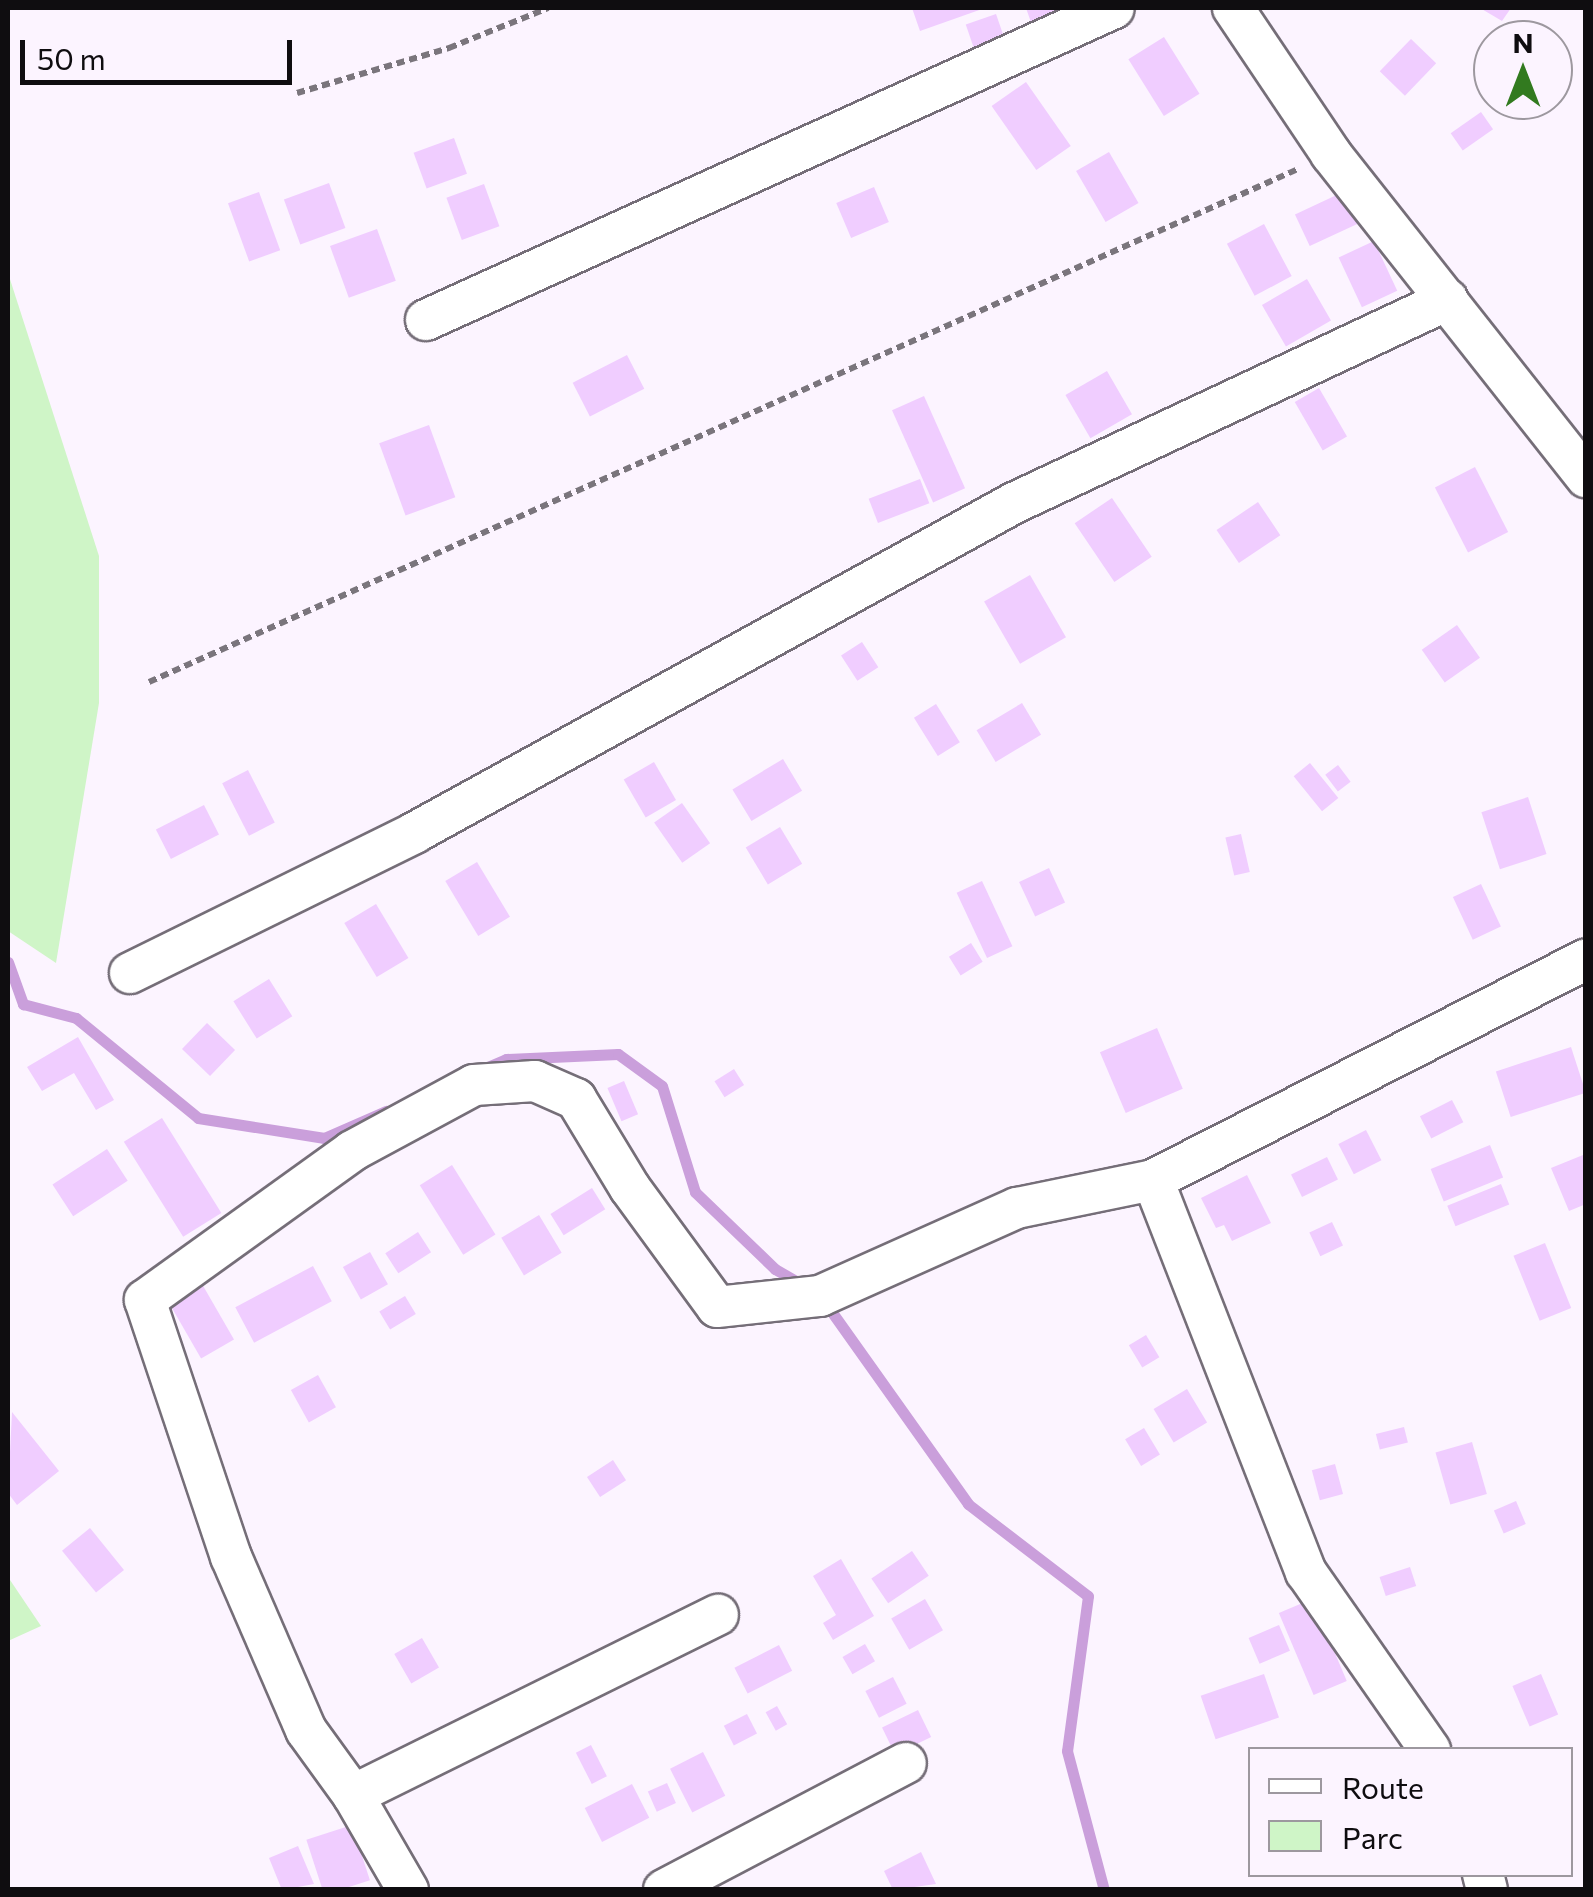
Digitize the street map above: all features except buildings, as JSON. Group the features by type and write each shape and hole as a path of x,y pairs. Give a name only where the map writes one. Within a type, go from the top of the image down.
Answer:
{"street":[{"path":"426,320 1114,8"},
{"path":"1233,8 1331,154 1583,466"},
{"path":"130,973 414,833 1014,503 1448,300"},
{"path":"408,1890 354,1794 306,1730 232,1557 144,1300 352,1151 474,1084 535,1081 576,1099 630,1188 717,1307 820,1296 1017,1208 1153,1180 1586,958"},
{"path":"1153,1180 1306,1572 1428,1747"},
{"path":"354,1794 718,1616"},
{"path":"664,1890 906,1763"}],"path":[{"path":"297,93 449,48 548,8"},
{"path":"149,682 1331,154"}],"green space":[{"path":"8,273 99,556 99,703 56,963 8,931"},
{"path":"8,1577 41,1626 8,1641"}],"waterway":[{"path":"8,962 23,1004 76,1018 198,1118 324,1138 386,1111"},
{"path":"485,1068 506,1059 618,1054 662,1086 695,1192 775,1269 806,1287"},
{"path":"824,1301 968,1504 1088,1596 1067,1751 1104,1890"}]}
